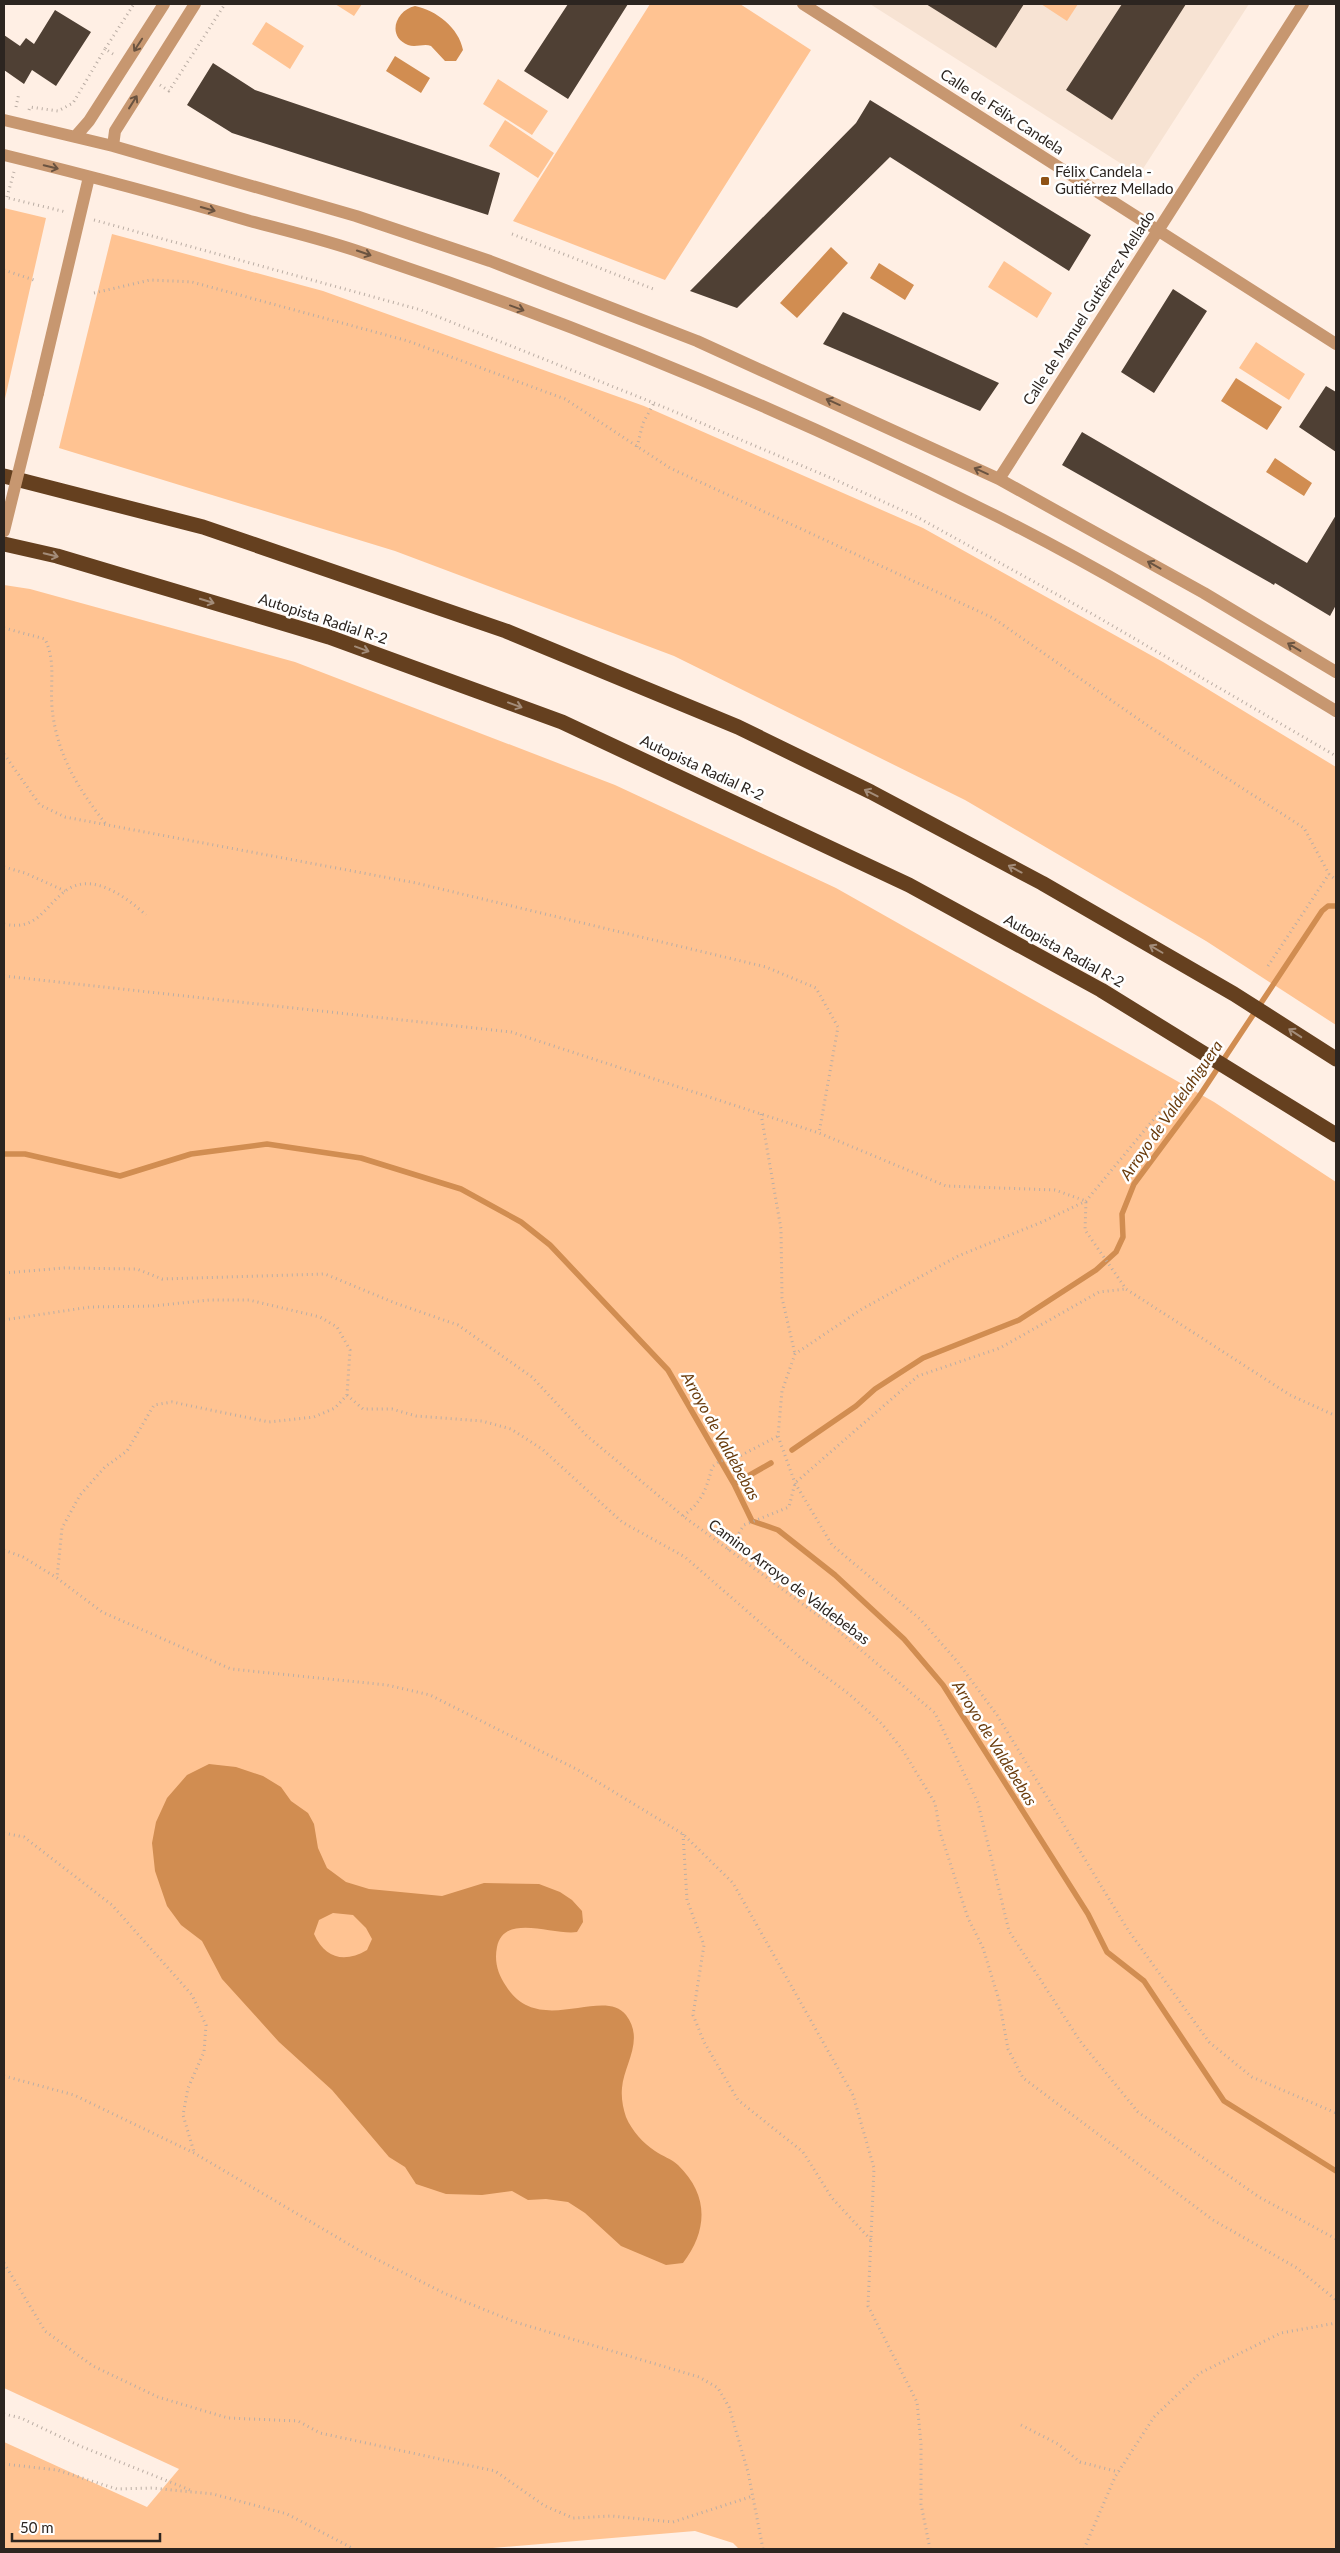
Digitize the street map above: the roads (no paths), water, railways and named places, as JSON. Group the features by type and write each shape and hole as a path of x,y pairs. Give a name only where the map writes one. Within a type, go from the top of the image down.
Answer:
{"highway":[{"path":"4,476 203,527 506,631 738,728 870,792 1042,883 1234,994 1336,1059"},
{"name":"Autopista Radial R-2","path":"4,544 57,556 329,637 562,722 909,885 1100,990 1336,1135"}],"street":[{"path":"75,137 88,121 164,4"},
{"path":"114,146 114,131 195,4"},
{"name":"Calle de Félix Candela","path":"806,4 1336,344"},
{"name":"Calle de Manuel Gutiérrez Mellado","path":"999,479 1303,4"},
{"path":"4,120 114,146 356,216 490,261 697,341 999,479 1196,588 1336,672"},
{"path":"4,155 359,251 572,328 684,372 941,489 1021,529 1188,621 1336,711"},
{"path":"4,531 89,177"}],"waterway":[{"name":"Arroyo de Valdelahiguera","path":"792,1450 856,1406 875,1389 923,1358 1019,1320 1096,1270 1116,1252 1123,1237 1122,1214 1134,1184 1198,1098 1322,911 1328,906 1336,906"},
{"name":"Arroyo de Valdebebas","path":"4,1154 25,1154 120,1176 191,1154 267,1144 361,1158 461,1189 521,1222 550,1245 668,1370 734,1484 752,1521 778,1530 835,1575 904,1639 943,1685 1088,1914 1107,1952 1144,1981 1224,2101 1336,2171"},
{"name":"Arroyo de Valdelahiguera","path":"734,1484 771,1463"}],"place":[{"name":"Félix Candela - Gutiérrez Mellado","path":"1045,181"}]}
